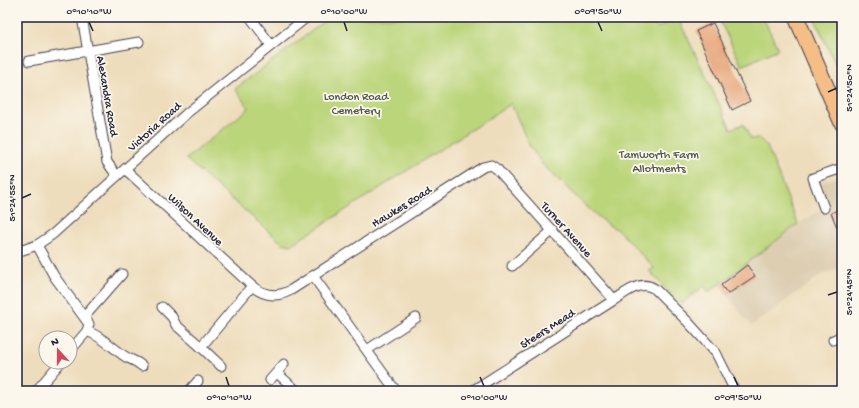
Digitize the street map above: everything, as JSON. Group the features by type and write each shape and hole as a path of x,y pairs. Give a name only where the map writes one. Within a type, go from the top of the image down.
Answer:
{"main road":[{"path":"796,17 842,123"}],"street":[{"name":"Alexandra Road","path":"82,17 107,162 117,176"},
{"path":"250,17 271,45"},
{"name":"Victoria Road","path":"17,252 37,245 57,231 187,113 307,17"},
{"path":"29,61 139,42"},
{"name":"Hawkes Road","path":"313,276 483,167 489,165 494,166 502,174"},
{"path":"824,208 813,178 842,168"},
{"name":"Wilson Avenue","path":"125,169 252,286 263,293 278,295 284,294 313,276"},
{"name":"Turner Avenue","path":"502,174 614,300"},
{"path":"512,266 553,230"},
{"path":"37,245 54,276 85,316 89,324 87,331 78,342"},
{"path":"85,316 122,274"},
{"path":"313,276 396,391"},
{"name":"Steers Mead","path":"472,391 636,286 644,284 652,286 716,353 735,391"},
{"path":"201,347 252,286"},
{"path":"162,307 172,316 176,325 221,366"},
{"path":"367,350 416,318"},
{"path":"87,331 106,340 124,356 134,359 142,366"},
{"path":"833,340 842,336"},
{"path":"284,364 273,377 297,391"},
{"path":"36,391 54,370"},
{"path":"189,391 198,381"}],"shaded area":[{"path":"842,175 842,267 820,276 751,326 719,285 798,224 821,210 827,209 829,206 823,191 822,182"}],"green space":[{"path":"330,17 652,17 657,28 678,18 731,129 743,124 751,139 759,138 767,146 798,224 709,292 704,286 681,304 649,271 654,268 618,230 607,224 587,207 543,165 529,145 511,104 291,245 282,243 186,159 249,108 235,89"},
{"path":"718,17 763,17 778,49 742,66"},
{"path":"814,17 842,17 842,79"}],"building":[{"path":"713,23 750,101 732,110 696,31"},
{"path":"842,208 842,239 831,213"},
{"path":"747,265 755,276 728,294 721,285"}],"park label":[{"name":"London Road Cemetery","path":"356,103"},
{"name":"Tamworth Farm Allotments","path":"659,161"}]}
